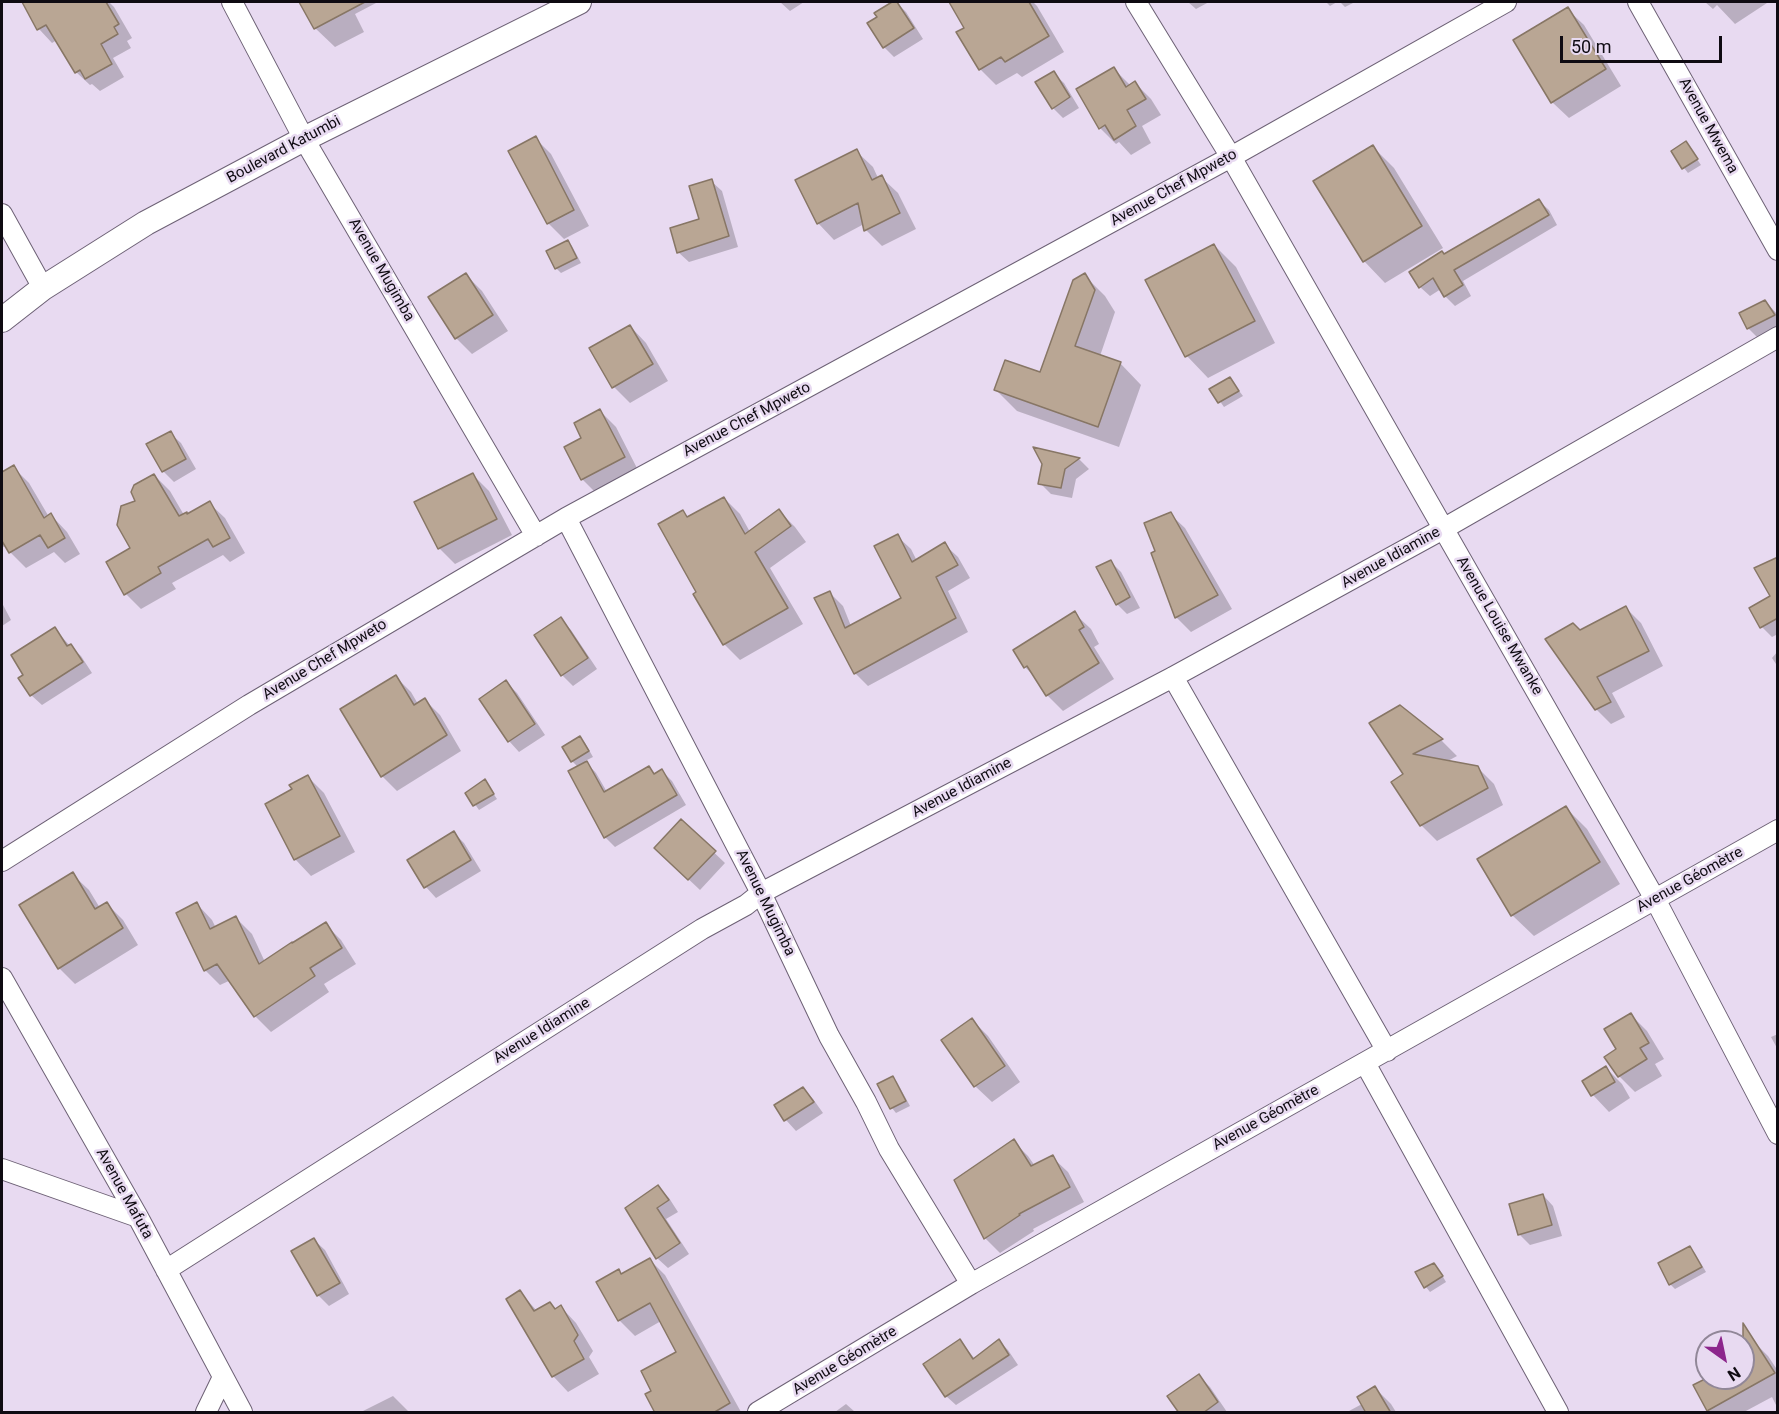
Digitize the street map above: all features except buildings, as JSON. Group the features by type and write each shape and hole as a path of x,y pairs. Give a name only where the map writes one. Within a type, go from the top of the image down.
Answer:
{"street":[{"name":"Avenue Mugimba","path":"232,2 304,139 536,536"},
{"name":"Boulevard Katumbi","path":"2,320 43,288 146,223 304,139 579,2"},
{"name":"Avenue Louise Mwanke","path":"1136,2 1231,158 1655,899 1778,1134"},
{"name":"Avenue Chef Mpweto","path":"2,861 249,705 566,518 1231,158 1506,2"},
{"name":"Avenue Mwema","path":"1638,2 1778,250"},
{"path":"2,214 43,288"},
{"name":"Avenue Idiamine","path":"166,1270 702,929 746,905 761,893 1173,677 1443,529 1778,337"},
{"name":"Avenue Mugimba","path":"566,518 761,893 829,1036 889,1149 971,1284"},
{"path":"1173,677 1387,1051"},
{"name":"Avenue Géomètre","path":"758,1413 971,1284 1778,830"},
{"name":"Avenue Mafuta","path":"2,978 138,1217 242,1413"},
{"path":"1365,1063 1558,1413"},
{"path":"2,1169 138,1217"},
{"path":"206,1413 223,1377"}]}
